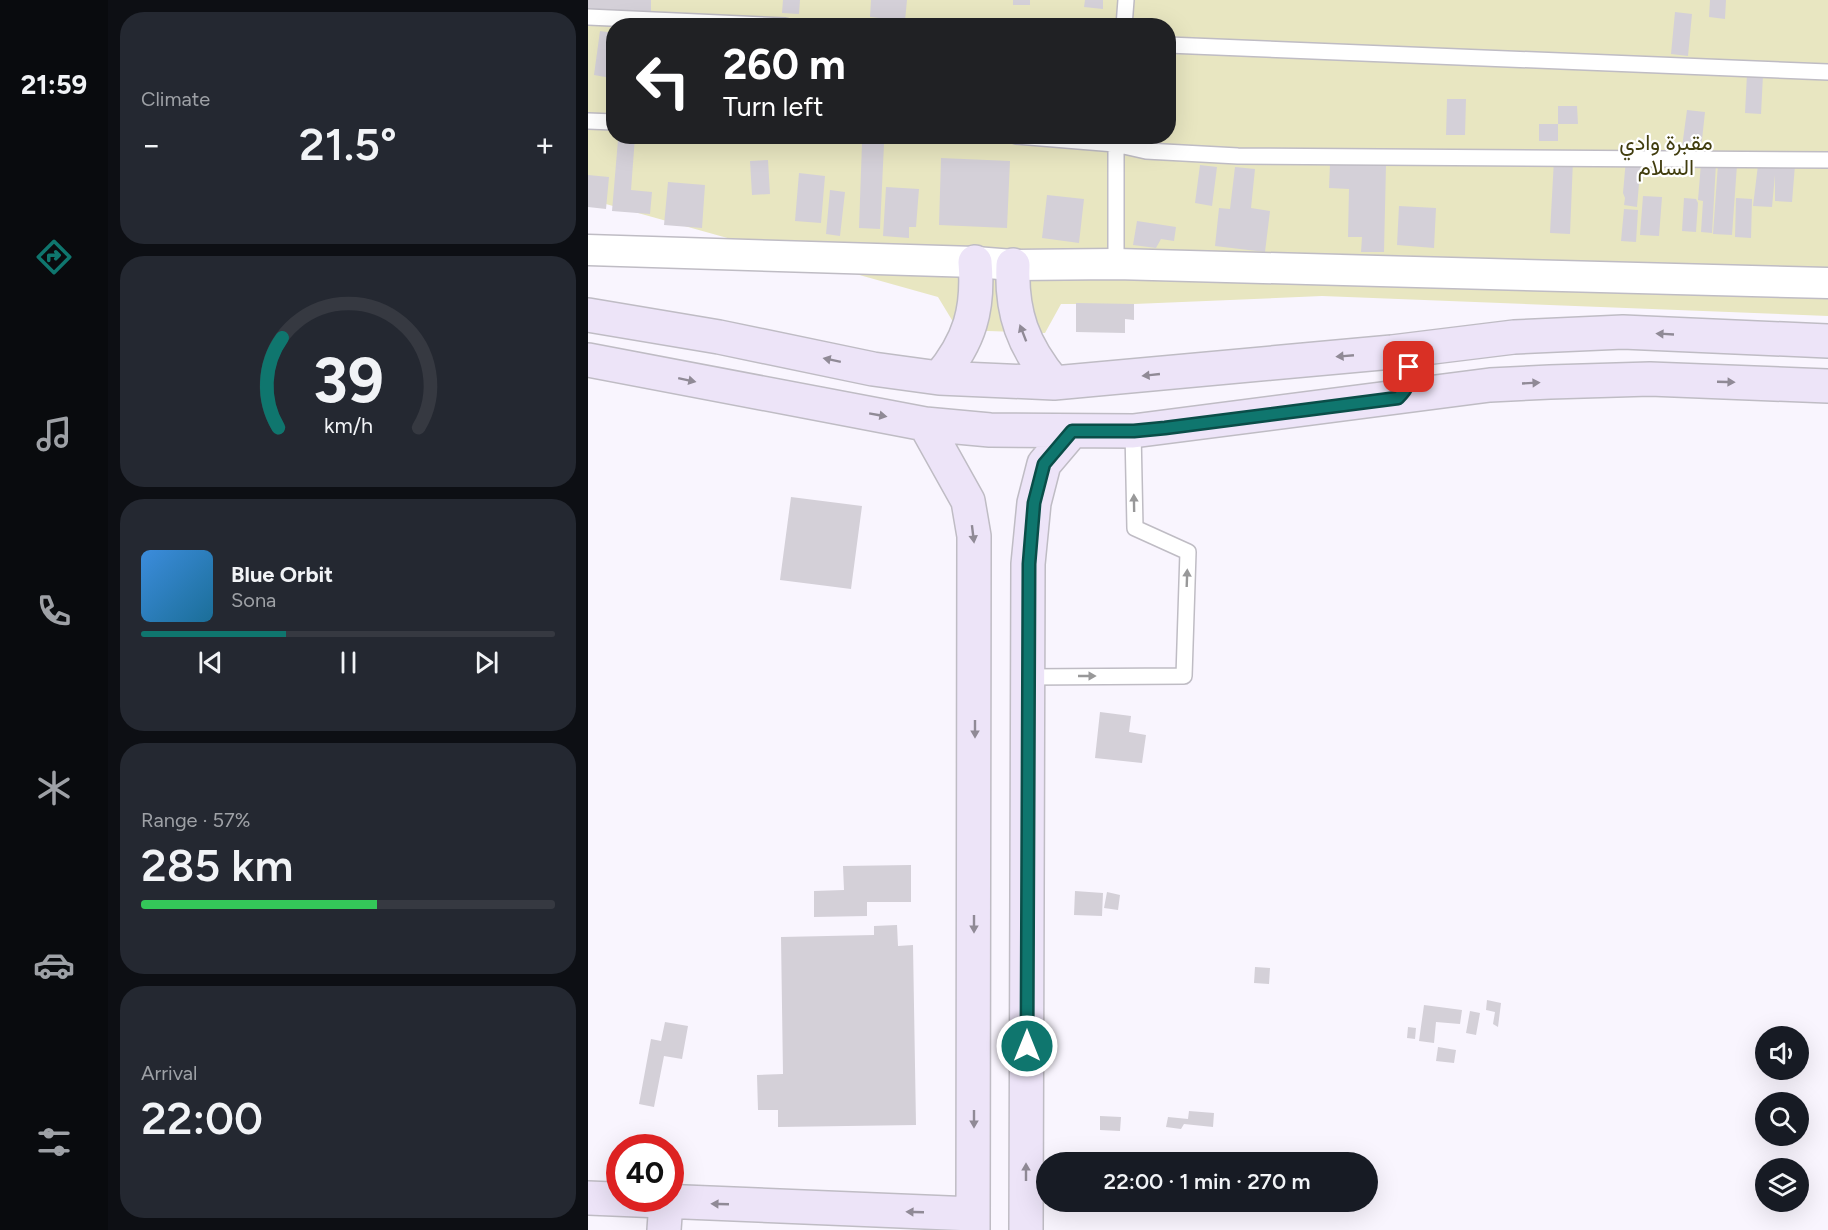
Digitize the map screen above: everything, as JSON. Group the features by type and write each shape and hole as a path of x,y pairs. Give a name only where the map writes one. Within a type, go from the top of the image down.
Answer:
{"main road":[{"path":"939,378 953,362 971,324 976,304 975,262"},
{"path":"1013,265 1015,308 1021,328 1029,348 1054,383"},
{"path":"588,315 719,337 873,369 939,378 1054,383 1392,352 1514,337 1623,332 1828,341"},
{"path":"646,371 639,363 636,352 637,341 643,331 652,325"},
{"path":"1485,340 1478,347 1475,364 1477,373 1490,385"},
{"path":"1392,352 1402,357 1409,367 1411,378 1407,390 1398,398"},
{"path":"588,360 926,424 990,430 1134,431 1490,385 1650,379 1828,386"},
{"path":"588,1198 665,1216 973,1222 974,536 968,501 926,424"},
{"path":"1026,1230 1029,564 1034,503 1044,464 1072,431"},
{"path":"961,488 961,471 969,455 979,443 993,438 1006,439 1030,453 1038,469 1038,487"}],"street":[{"path":"588,250 1013,265 1116,264 1828,283"}],"lane":[{"path":"1125,18 1126,0"},
{"path":"588,17 610,18"},
{"path":"1176,45 1828,72"},
{"path":"588,121 606,122"},
{"path":"1116,144 1116,264"},
{"path":"1127,144 1146,151 1238,156 1828,160"},
{"path":"1028,677 1184,675 1188,552 1135,528 1134,431"}],"green space":[{"name":"مقبرة وادي السلام","path":"588,0 1828,0 1828,316 1322,296 1134,304 1061,304 1045,333 958,330 938,297 588,199"}],"building":[{"path":"588,0 651,0 651,12 588,9"},
{"path":"783,0 800,0 799,14 782,13"},
{"path":"871,0 907,0 905,18 870,17"},
{"path":"1013,0 1030,0 1030,5 1013,5"},
{"path":"1085,0 1103,0 1103,9 1084,7"},
{"path":"1710,0 1726,0 1725,19 1709,17"},
{"path":"1675,12 1692,14 1688,56 1671,54"},
{"path":"600,31 606,32 606,77 594,75"},
{"path":"1747,74 1763,75 1761,114 1745,113"},
{"path":"1447,99 1466,99 1465,135 1446,135"},
{"path":"1558,106 1577,106 1578,124 1558,124"},
{"path":"1687,110 1705,112 1701,149 1682,147"},
{"path":"1539,124 1558,124 1558,141 1539,141"},
{"path":"618,144 634,144 631,190 652,192 650,214 612,211"},
{"path":"862,144 884,144 880,229 859,228"},
{"path":"941,158 1010,161 1007,228 939,225"},
{"path":"1554,159 1573,160 1570,234 1550,233"},
{"path":"1626,159 1641,161 1637,207 1624,205"},
{"path":"768,160 770,194 752,195 750,161"},
{"path":"1701,163 1716,164 1712,233 1701,232 1703,201 1698,200"},
{"path":"1330,164 1386,165 1384,252 1361,252 1362,237 1348,237 1349,189 1329,188"},
{"path":"1718,164 1737,165 1732,235 1713,234"},
{"path":"1200,165 1217,167 1212,206 1195,203"},
{"path":"1758,165 1795,165 1792,202 1775,201 1775,175 1772,207 1753,206"},
{"path":"1235,167 1255,169 1251,208 1270,211 1265,252 1215,246 1219,208 1230,209"},
{"path":"799,173 825,176 821,223 795,221"},
{"path":"588,175 609,177 606,209 588,207"},
{"path":"668,182 705,185 702,228 664,225"},
{"path":"886,187 919,189 916,227 909,227 909,238 883,236"},
{"path":"830,190 845,192 840,236 826,234"},
{"path":"1047,195 1084,199 1079,243 1042,238"},
{"path":"1643,196 1662,197 1659,236 1640,235"},
{"path":"1684,198 1696,199 1698,203 1696,232 1682,231"},
{"path":"1736,198 1752,199 1751,238 1735,237"},
{"path":"1399,206 1436,208 1434,248 1397,245"},
{"path":"1624,209 1638,210 1636,242 1621,241"},
{"path":"1137,221 1176,227 1174,241 1161,239 1156,248 1133,245"},
{"path":"1076,303 1134,304 1134,320 1125,319 1125,333 1076,332"},
{"path":"791,497 862,506 851,589 780,580"},
{"path":"1100,712 1131,716 1129,732 1146,735 1142,763 1095,758"},
{"path":"911,865 911,902 867,902 867,916 814,917 814,891 844,890 843,866"},
{"path":"1075,891 1103,893 1102,916 1074,915"},
{"path":"1107,892 1120,895 1118,910 1104,908"},
{"path":"897,925 898,946 913,945 916,1125 778,1127 778,1110 758,1110 757,1075 783,1074 781,937 874,935 874,926"},
{"path":"1255,967 1270,968 1269,984 1254,983"},
{"path":"1487,1000 1501,1003 1498,1027 1493,1024 1495,1012 1486,1010"},
{"path":"1424,1005 1462,1010 1460,1024 1436,1022 1434,1043 1419,1041"},
{"path":"1470,1011 1480,1013 1476,1035 1466,1033"},
{"path":"665,1022 688,1026 682,1059 664,1056 654,1107 639,1104 651,1039 661,1041"},
{"path":"1408,1027 1416,1028 1415,1039 1407,1038"},
{"path":"1438,1047 1456,1050 1454,1063 1436,1061"},
{"path":"1189,1111 1214,1113 1213,1127 1184,1124 1181,1129 1166,1127 1168,1117 1188,1119"},
{"path":"1100,1116 1121,1117 1120,1131 1100,1130"}],"route":[{"path":"1027,1046 1029,564 1034,503 1044,464 1072,431 1134,431 1165,428 1398,398 1407,390 1411,378 1409,367"}]}
